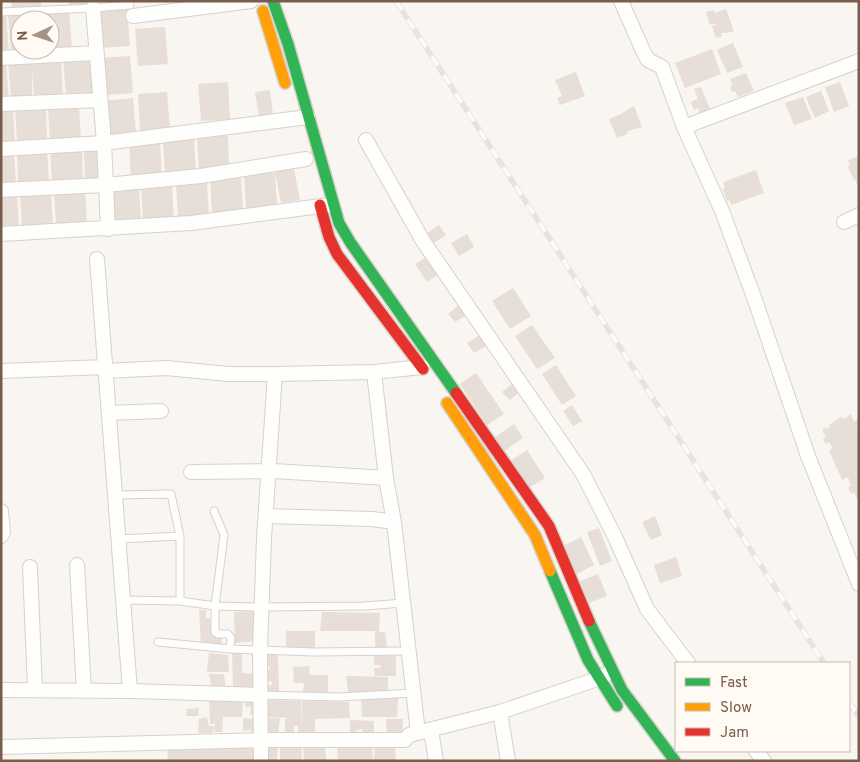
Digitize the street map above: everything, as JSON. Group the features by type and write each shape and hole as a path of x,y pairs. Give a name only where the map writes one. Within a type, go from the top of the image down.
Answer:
{"street":[{"path":"132,11 251,1"},
{"path":"260,1 288,91"},
{"path":"273,1 288,44 299,118 326,205 329,237 337,254 425,371"},
{"path":"621,1 648,60 662,67 684,127 722,211 755,300 808,456 859,584"},
{"path":"93,8 104,143 108,229"},
{"path":"1,58 96,53"},
{"path":"684,127 859,61"},
{"path":"1,104 100,100"},
{"path":"1,148 104,143 299,118"},
{"path":"366,140 423,241 583,474 615,537 647,610 687,662"},
{"path":"1,190 105,185 201,176 306,159"},
{"path":"315,192 339,223 350,242 549,526 600,646 622,690 675,761"},
{"path":"1,234 191,223 326,205"},
{"path":"844,222 859,215"},
{"path":"97,259 130,691"},
{"path":"1,371 166,368 228,374 275,374 425,371"},
{"path":"374,372 386,478 394,522 413,693 424,731 436,761"},
{"path":"261,761 261,607 275,374"},
{"path":"438,391 535,535 588,660 625,715"},
{"path":"109,413 161,411"},
{"path":"191,472 274,471 386,478"},
{"path":"1,511 1,536"},
{"path":"266,516 394,522"},
{"path":"77,565 84,691"},
{"path":"30,567 36,690"},
{"path":"1,747 261,740 405,740 409,735 500,712 600,678 612,671"},
{"path":"1,690 130,691 261,696"},
{"path":"500,712 508,761"}],"lane":[{"path":"1,12 93,8 132,11"},
{"path":"115,495 171,494 180,536 180,601"},
{"path":"214,511 224,535 215,606 215,632 218,634 228,634 231,638 230,649"},
{"path":"118,539 180,536"},
{"path":"123,600 180,601 215,606 261,607 403,604"},
{"path":"158,642 230,649 313,652 408,650"},
{"path":"261,696 339,697 413,693"}],"building":[{"path":"11,1 41,1 41,7 12,9"},
{"path":"69,1 99,1 99,4 69,6"},
{"path":"127,9 130,46 101,48 98,11"},
{"path":"726,9 734,32 721,33 722,36 716,38 712,26 716,25 715,23 710,25 706,12 713,10 715,13"},
{"path":"69,11 72,48 60,49 60,12"},
{"path":"1,14 6,14 9,51 1,51"},
{"path":"8,15 10,15 10,40"},
{"path":"165,27 168,64 138,66 135,29"},
{"path":"733,43 743,67 727,73 717,50"},
{"path":"712,49 721,74 685,88 675,63"},
{"path":"92,56 95,94 66,96 63,59"},
{"path":"130,56 133,93 104,95 101,58"},
{"path":"60,58 63,96 34,98 32,69 32,96 11,98 8,61 60,60"},
{"path":"1,62 6,62 9,99 1,100"},
{"path":"576,72 585,96 560,105 557,98 562,96 555,80"},
{"path":"746,73 754,91 738,97 735,91 732,92 730,86 733,85 730,79"},
{"path":"228,82 230,119 201,121 198,84"},
{"path":"840,82 849,106 834,112 825,87"},
{"path":"701,87 711,112 701,116 698,108 694,110 691,102 698,99 694,89"},
{"path":"270,90 273,115 259,117 255,92"},
{"path":"821,91 829,111 815,118 806,97"},
{"path":"167,92 170,129 140,131 138,94"},
{"path":"803,97 812,119 794,125 785,103"},
{"path":"133,98 136,135 106,138 104,101"},
{"path":"634,106 642,127 628,131 627,134 617,138 609,119"},
{"path":"46,107 47,141 17,142 15,108"},
{"path":"79,107 81,141 50,143 48,108"},
{"path":"1,109 13,109 15,143 1,143"},
{"path":"197,136 228,136 229,169 199,171"},
{"path":"194,139 196,173 165,175 163,140"},
{"path":"129,143 160,143 162,176 131,178"},
{"path":"100,146 99,177 85,180 84,151"},
{"path":"50,148 82,148 83,182 52,183"},
{"path":"47,149 49,183 18,184 17,150"},
{"path":"1,152 14,152 16,186 1,186"},
{"path":"859,156 859,183 857,184 848,167 850,166 848,160"},
{"path":"293,164 300,200 281,203 274,167"},
{"path":"756,170 764,193 731,205 730,200 727,201 723,182"},
{"path":"275,173 277,207 246,208 244,174"},
{"path":"210,178 241,178 243,212 212,213"},
{"path":"176,183 207,183 209,216 178,218"},
{"path":"172,186 174,220 143,222 141,187"},
{"path":"139,187 141,221 110,222 108,188"},
{"path":"85,190 87,224 56,225 54,191"},
{"path":"51,192 53,226 22,227 20,193"},
{"path":"17,193 19,227 1,228 1,194"},
{"path":"439,225 446,235 431,245 424,235"},
{"path":"467,234 474,247 459,256 451,243"},
{"path":"426,257 438,275 427,282 415,264"},
{"path":"513,288 531,316 510,329 492,301"},
{"path":"459,305 465,316 455,322 448,314"},
{"path":"532,325 555,358 537,369 515,336"},
{"path":"480,335 487,346 474,353 467,343"},
{"path":"556,365 576,396 562,405 542,374"},
{"path":"476,373 504,414 487,425 460,384"},
{"path":"512,384 519,392 510,400 502,392"},
{"path":"572,405 582,421 573,426 563,411"},
{"path":"851,414 854,422 859,420 857,427 859,432 859,502 854,492 851,494 848,487 851,486 848,477 842,480 829,451 833,448 829,442 826,444 823,439 826,437 822,430 826,427 828,429 829,425 841,417 844,419"},
{"path":"514,424 523,438 504,451 495,437"},
{"path":"527,450 545,478 527,489 510,461"},
{"path":"655,516 662,535 651,540 642,522"},
{"path":"599,528 612,561 600,566 587,532"},
{"path":"581,537 594,565 575,575 561,547"},
{"path":"676,557 682,576 660,583 654,565"},
{"path":"598,574 607,596 589,603 580,581"},
{"path":"199,610 206,610 206,618 210,618 212,636 221,636 222,644 201,644"},
{"path":"259,611 257,641 235,643 234,612"},
{"path":"322,612 380,613 379,632 385,632 387,649 375,649 375,631 320,631"},
{"path":"286,631 315,631 315,649 286,649"},
{"path":"242,650 242,673 255,674 255,691 233,691 232,651"},
{"path":"209,653 228,655 229,672 207,672"},
{"path":"265,653 278,654 279,693 266,692 267,686 272,685 272,682 265,681 265,670 270,670 269,666 265,667"},
{"path":"374,656 396,656 396,676 375,676 374,668 380,668 381,665 374,665"},
{"path":"309,666 310,675 328,675 328,693 303,692 304,683 294,683 293,667"},
{"path":"209,674 224,674 226,689 212,690"},
{"path":"346,676 388,677 388,692 348,692"},
{"path":"209,697 243,698 242,717 223,717 222,732 214,732 215,724 210,724"},
{"path":"246,697 258,697 258,715 250,715 251,707 245,707"},
{"path":"398,698 397,717 362,717 361,699"},
{"path":"267,700 301,701 302,727 302,701 349,702 350,718 315,719 315,737 298,735 298,726 294,726 294,736 285,735 285,719 290,718 267,717"},
{"path":"199,708 198,716 186,716 187,709"},
{"path":"207,717 209,726 214,726 213,733 198,733 199,719"},
{"path":"243,718 257,719 258,735 251,736 251,730 243,731"},
{"path":"266,718 280,718 278,737 267,737"},
{"path":"386,719 403,719 402,736 387,736"},
{"path":"350,720 374,721 374,736 362,736 362,729 356,730 357,737 350,738"},
{"path":"301,741 302,761 280,761 280,742"},
{"path":"255,743 255,761 168,761 167,746"},
{"path":"278,743 277,761 265,761 266,744"},
{"path":"325,744 326,761 304,761 303,745"},
{"path":"395,744 396,761 374,761 375,745"},
{"path":"337,745 372,746 373,761 338,761"}],"railway":[{"path":"396,1 823,662"},
{"path":"850,704 859,717"}],"traffic: fast":[{"path":"273,1 288,44 339,223 350,242 456,393"},
{"path":"550,571 588,660 617,706"},
{"path":"589,621 622,690 675,761"}],"traffic: slow":[{"path":"263,11 285,83"},
{"path":"447,403 535,535 550,571"}],"traffic: jam":[{"path":"320,205 329,237 337,254 423,369"},
{"path":"456,393 549,526 589,621"}]}
